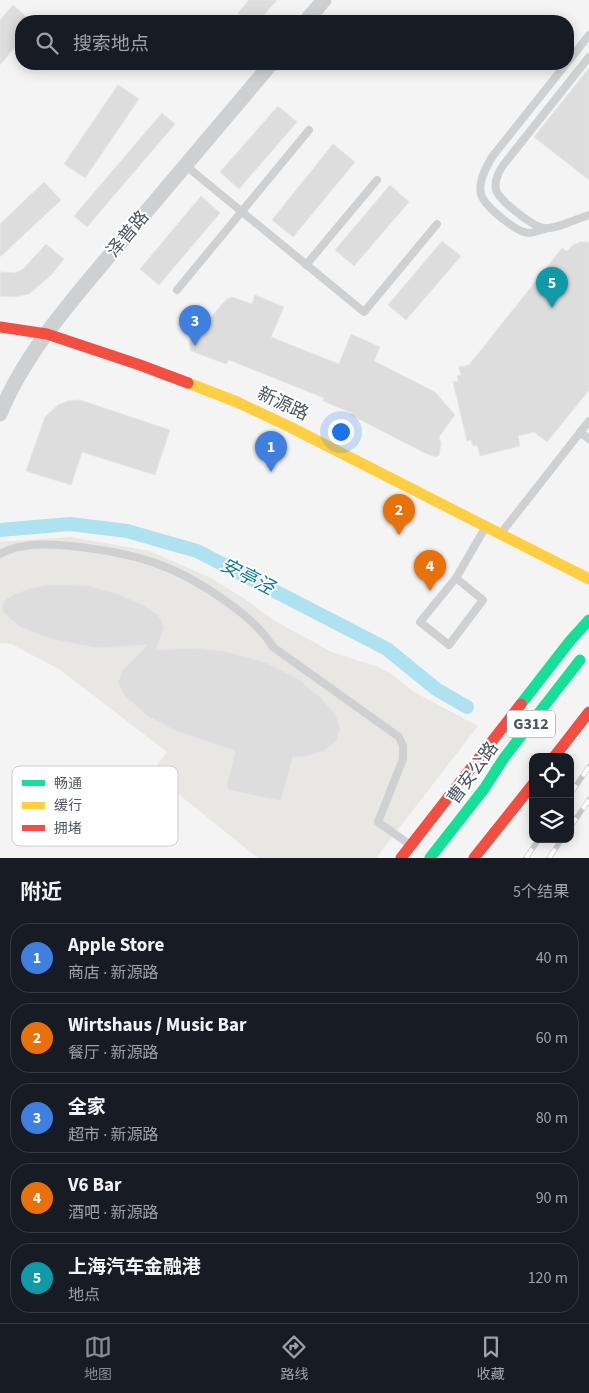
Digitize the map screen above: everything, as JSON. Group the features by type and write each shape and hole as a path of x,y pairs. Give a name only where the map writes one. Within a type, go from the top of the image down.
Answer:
{"main road":[{"name":"新源路","path":"0,327 46,334 140,365 237,402 589,579"},
{"path":"401,858 570,641 589,620"},
{"name":"曹安公路","path":"430,858 580,660"},
{"path":"557,753 589,712"},
{"path":"474,858 529,789"}],"street":[{"path":"311,15 324,0"},
{"name":"泽普路","path":"0,414 5,401 28,361 46,334 265,70"}],"lane":[{"path":"574,54 589,35"},
{"path":"547,229 533,224 502,199 496,191 496,183 499,171 504,164 589,57"},
{"path":"561,70 492,157 481,182 482,195 488,206 510,224 528,233 547,229 589,215"},
{"path":"177,290 309,130"},
{"path":"185,165 364,312 437,224"},
{"path":"306,265 376,180"},
{"path":"501,534 589,421"},
{"path":"580,432 589,439"},
{"path":"456,578 483,600 449,646 420,622 456,578 486,526"},
{"path":"0,554 9,549 40,544 110,550 160,564 184,574 210,590 251,620 264,633 273,648 399,737 403,746 403,759 378,822 411,846"}],"shaded area":[{"path":"71,537 150,551 211,578 245,599 273,620 332,652 378,667 394,676 414,692 478,726 376,858 258,858 178,794 178,766 156,766 167,752 59,669 11,644 0,643 0,542"}],"building":[{"path":"249,0 277,0 264,15 240,15 238,13"},
{"path":"13,5 24,15 15,15 15,47 0,65 0,20"},
{"path":"589,68 589,180 534,137"},
{"path":"118,85 139,99 85,178 64,164"},
{"path":"278,106 297,122 239,189 220,172"},
{"path":"162,113 175,124 87,227 74,216"},
{"path":"333,144 355,162 293,237 272,220"},
{"path":"44,182 61,200 0,257 0,224"},
{"path":"390,185 409,202 354,266 335,250"},
{"path":"201,196 220,213 159,285 140,269"},
{"path":"442,241 461,256 406,320 388,305"},
{"path":"580,242 589,242 589,390 547,442 534,432 518,436 520,446 480,456 477,445 473,446 471,440 467,441 453,382 458,381 457,376 461,375 459,367 469,365 562,248 567,251 573,245"},
{"path":"46,244 64,259 51,275 29,294 14,297 0,296 0,272 15,273 23,269"},
{"path":"255,295 284,307 271,337 339,364 351,334 380,347 374,361 435,392 455,415 439,437 441,444 439,455 436,457 427,454 351,415 352,413 323,401 324,398 229,360 226,364 191,351 189,343 192,338 227,299 232,297 252,304"},
{"path":"80,400 170,430 155,475 82,452 71,485 26,471 45,417 58,405 68,401"},
{"path":"48,585 90,586 121,595 143,605 158,615 164,628 156,650 194,648 224,651 265,662 297,678 321,698 338,720 340,729 336,742 324,751 304,757 293,757 281,801 228,789 227,785 235,751 174,730 146,715 124,695 118,683 121,672 147,645 97,648 61,641 20,627 3,612 2,606 5,600 12,595 31,588"}],"waterway":[{"name":"安亭泾","path":"0,530 70,524 127,531 197,551 387,649 436,689 467,707"}],"railway":[{"path":"574,788 589,767"},
{"path":"574,821 589,800"},
{"path":"526,858 536,843"},
{"path":"549,858 559,843"}],"traffic: fast":[{"path":"521,704 570,641 589,620"},
{"path":"430,858 580,660"}],"traffic: slow":[{"path":"188,383 237,402 290,427 589,579"}],"traffic: jam":[{"path":"0,327 47,334 188,383"},
{"path":"401,858 521,704"},
{"path":"557,753 589,712"},
{"path":"474,858 529,789"}],"place":[{"name":"上海汽车金融港","path":"552,308"},
{"name":"全家","path":"195,346"},
{"name":"Apple Store","path":"271,472"},
{"name":"Wirtshaus / Music Bar","path":"399,535"},
{"name":"V6 Bar","path":"430,591"}]}
